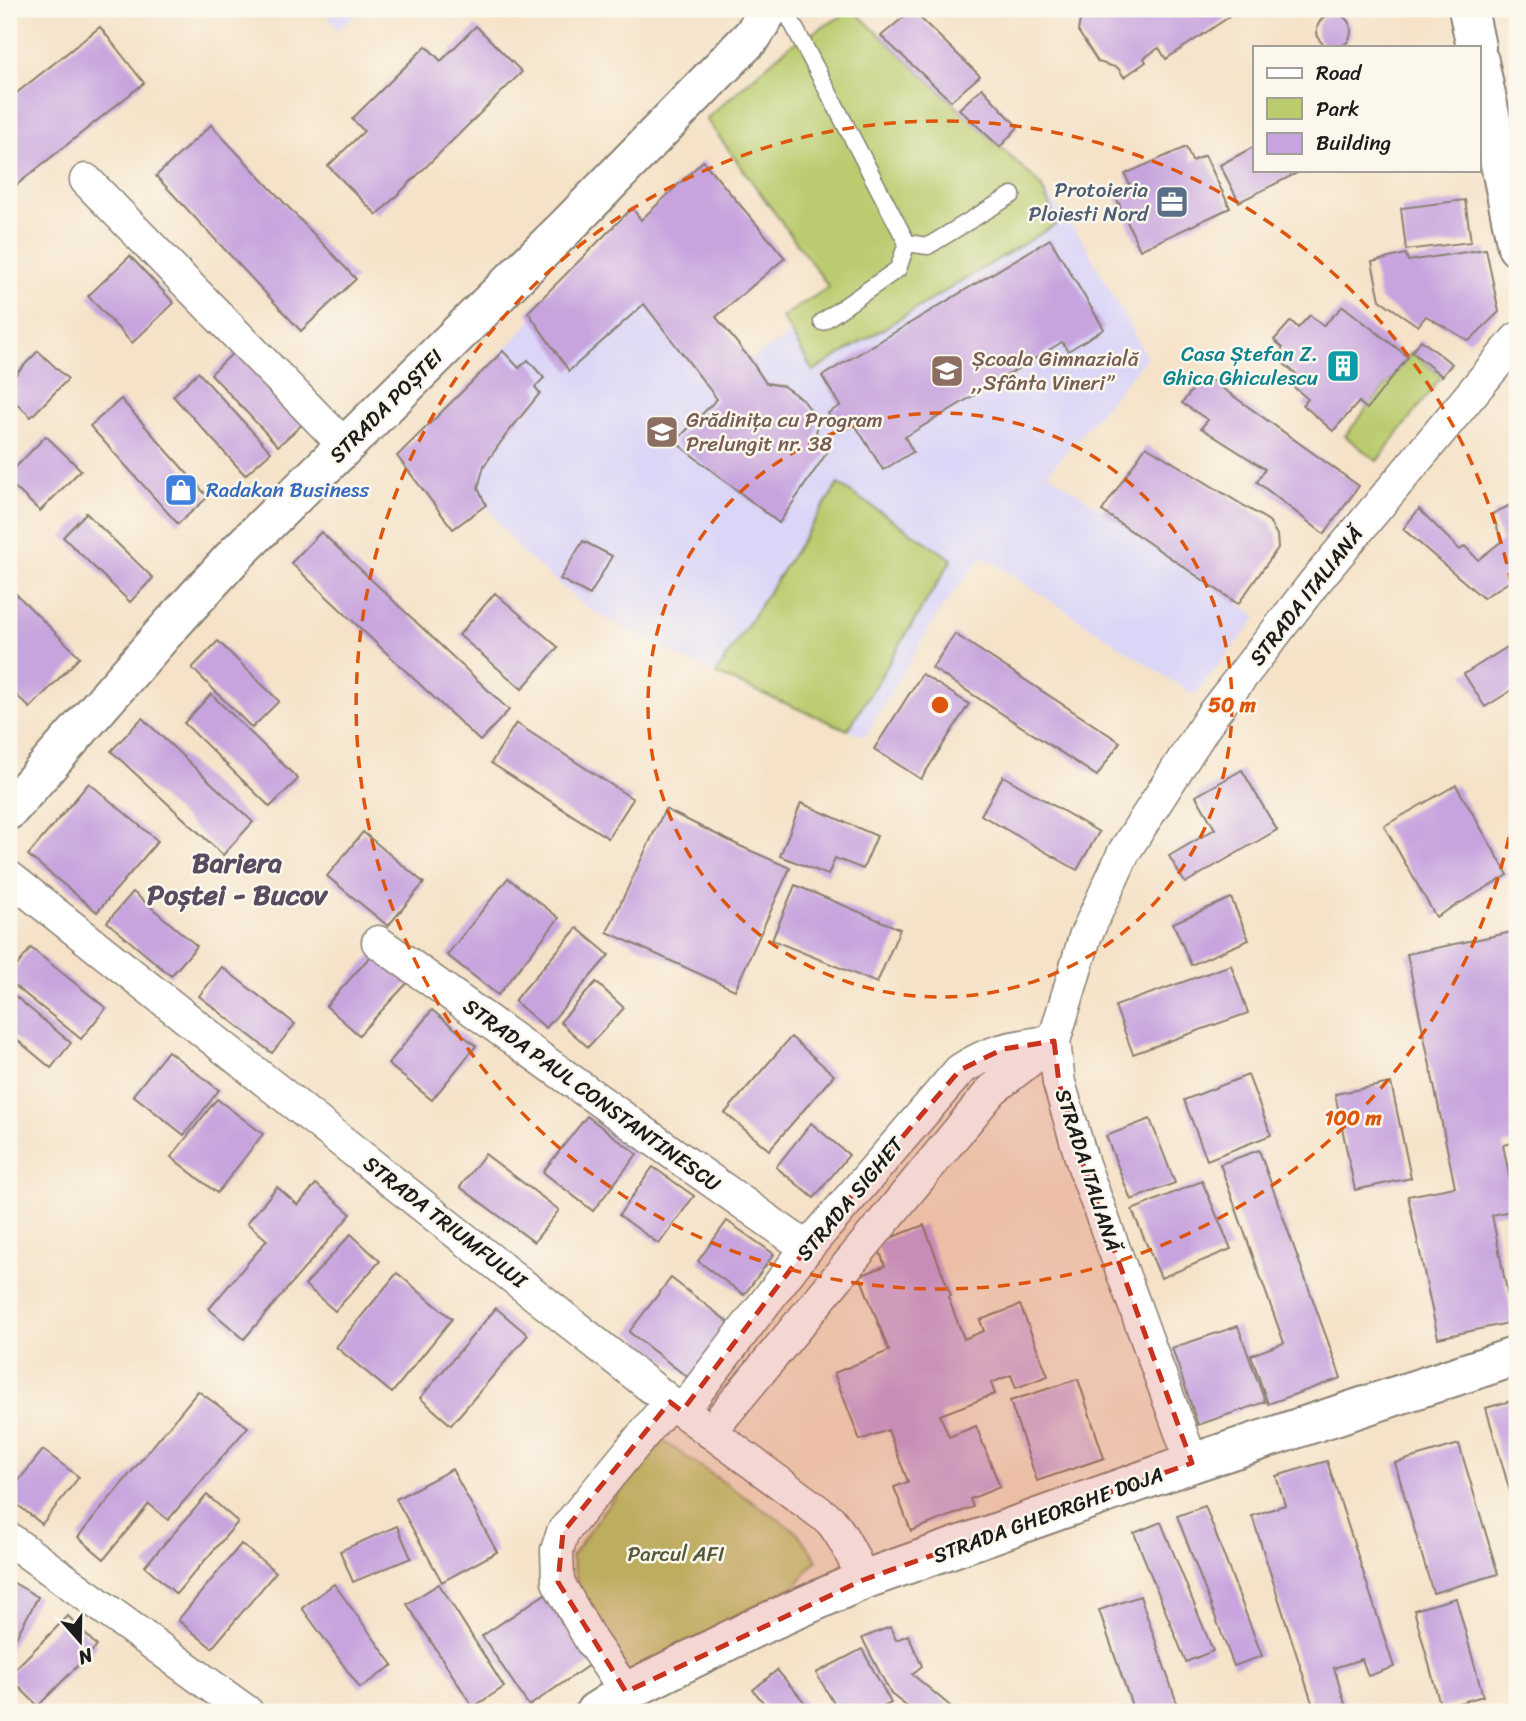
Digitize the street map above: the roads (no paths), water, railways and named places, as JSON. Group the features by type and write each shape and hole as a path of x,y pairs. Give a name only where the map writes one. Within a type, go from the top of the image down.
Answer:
{"main road":[{"name":"STRADA POȘTEI","path":"9,810 237,553 572,221 753,35 769,9"},
{"path":"1468,9 1476,46"},
{"path":"1480,66 1517,247"},
{"name":"STRADA GHEORGHE DOJA","path":"611,1702 754,1628 863,1580 1192,1464 1517,1356"}],"street":[{"path":"86,180 345,446"},
{"name":"STRADA ITALIANĂ","path":"1192,1464 1083,1164 1059,1083 1054,1041 1085,937 1124,852 1212,715 1314,583 1517,339"},
{"name":"STRADA TRIUMFULUI","path":"9,877 676,1406 830,1520 851,1551 863,1580"},
{"name":"STRADA PAUL CONSTANTINESCU","path":"378,942 807,1248"},
{"path":"710,1432 992,1090 1054,1041"},
{"name":"STRADA SIGHET","path":"611,1702 591,1641 558,1582 557,1550 563,1532 676,1406 960,1070 976,1059 1003,1049 1054,1041"},
{"path":"9,1539 247,1712"}],"lane":[{"path":"785,9 907,243 898,269 822,322"},
{"path":"907,243 928,246 1012,195"}],"place":[{"name":"Protoieria Ploiesti Nord","path":"1172,202"},
{"name":"Casa Ștefan Z. Ghica Ghiculescu","path":"1343,366"},
{"name":"Școala Gimnazială ,,Sfânta Vineri”","path":"947,371"},
{"name":"Grădinița cu Program Prelungit nr. 38","path":"662,432"},
{"name":"Radakan Business","path":"181,490"}],"district":[{"name":"Bariera Poștei - Bucov","path":"237,878"}],"park label":[{"name":"Parcul AFI","path":"676,1554"}]}
